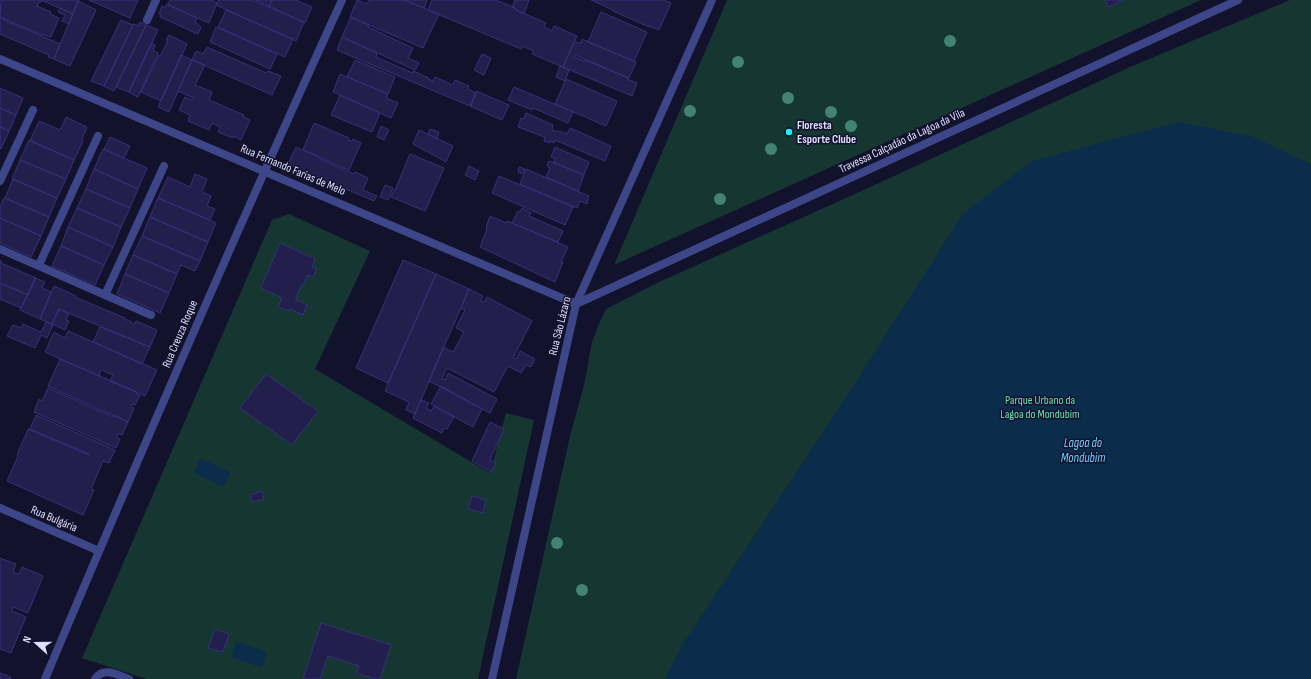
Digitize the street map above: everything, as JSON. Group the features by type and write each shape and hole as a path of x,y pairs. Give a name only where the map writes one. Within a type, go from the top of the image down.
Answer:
{"street":[{"path":"147,20 156,0"},
{"name":"Rua Creuza Roque","path":"45,679 264,171 342,0"},
{"name":"Rua São Lázaro","path":"492,679 576,304 712,0"},
{"name":"Travessa Calçadão da Lagoa da Vila","path":"576,304 1238,0"},
{"name":"Rua Fernando Farias de Melo","path":"0,59 576,304"},
{"path":"0,182 33,110"},
{"path":"39,265 98,136"},
{"path":"105,295 164,166"},
{"path":"0,249 151,315"},
{"name":"Rua Bulgária","path":"0,508 99,551"},
{"path":"95,679 103,672 129,679"}],"green space":[{"name":"Floresta Esporte Clube","path":"727,0 1201,0 614,265"},
{"name":"Lagoa do Mondubim","path":"1290,0 1311,0 1311,679 516,679 570,436 584,385 592,342 606,309 659,282 855,194 1130,67"},
{"path":"289,214 370,251 315,369 490,473 506,413 534,420 478,679 146,679 82,658 272,220"}],"water":[{"name":"Lagoa do Mondubim","path":"1179,122 1253,137 1311,164 1311,679 665,679 681,647 839,408 963,214 1032,161"},
{"path":"200,458 230,472 224,487 194,473"},
{"path":"236,642 267,652 262,668 231,657"}],"building":[{"path":"1,0 42,0 37,6 51,12 50,14 59,18 51,37 42,35 0,17"},
{"path":"41,0 79,0 73,14"},
{"path":"89,0 138,0 130,18"},
{"path":"170,0 211,0 217,3 209,23 168,5"},
{"path":"219,0 252,0 304,22 296,41 216,5"},
{"path":"256,0 272,0 269,6"},
{"path":"272,0 296,0 312,7 305,23 269,6"},
{"path":"357,0 367,4 369,0 404,0 439,14 423,48 350,17"},
{"path":"404,0 427,0 424,8"},
{"path":"432,0 496,0 546,23 544,27 552,31 554,26 577,36 563,67 532,54 534,51 522,46 521,49 428,10"},
{"path":"515,0 529,0 524,14 512,7"},
{"path":"591,0 664,0 671,3 659,30 649,27"},
{"path":"1105,0 1123,0 1109,7"},
{"path":"78,1 96,10 70,66 54,59"},
{"path":"167,4 197,18 195,22 201,27 198,34 160,17 161,15 159,14 162,6 165,8"},
{"path":"60,8 73,14 69,24 62,21 65,15 58,12"},
{"path":"226,10 293,39 285,57 218,27"},
{"path":"601,12 647,32 634,61 588,42"},
{"path":"0,17 60,44 54,59 48,57 49,55 0,34"},
{"path":"351,17 369,25 368,27 413,48 408,58 419,63 415,70 342,37"},
{"path":"121,20 133,25 104,86 91,81"},
{"path":"140,22 146,25 114,91 104,86 133,25 138,26"},
{"path":"146,25 158,30 129,92 116,87"},
{"path":"216,27 277,54 270,69 210,42"},
{"path":"169,35 187,44 161,101 141,92 159,55 160,56 165,47 168,40 166,40"},
{"path":"342,37 377,53 376,57 413,73 413,71 433,81 435,77 453,85 455,80 469,86 468,89 476,93 471,106 337,50"},
{"path":"582,39 636,62 629,78 575,55 574,57 584,61 585,60 637,83 632,96 563,67 574,42 581,43"},
{"path":"151,43 155,45 153,51 158,53 138,97 129,92"},
{"path":"207,47 266,73 268,71 281,76 272,95 192,60 196,51 203,54"},
{"path":"482,54 491,58 484,75 474,70"},
{"path":"181,55 192,60 169,112 158,107"},
{"path":"192,60 205,65 195,85 212,92 209,100 244,115 243,117 250,120 241,140 234,136 233,138 218,132 220,127 212,123 209,130 188,121 190,115 179,110 185,97 192,100 194,98 178,91"},
{"path":"355,60 395,77 388,94 347,77"},
{"path":"560,66 569,70 565,81 556,77"},
{"path":"340,74 388,94 386,98 398,103 391,118 333,92"},
{"path":"566,79 617,101 606,126 555,104"},
{"path":"514,87 573,112 568,123 533,108 532,110 508,100"},
{"path":"0,88 23,98 16,115 0,108"},
{"path":"476,91 509,105 502,120 470,106"},
{"path":"340,95 380,113 372,132 331,115"},
{"path":"0,108 16,115 9,131 0,127"},
{"path":"526,113 553,125 552,130 567,134 570,128 611,146 605,161 555,140 554,143 551,141 550,143 544,141 545,137 518,127 521,118 524,119"},
{"path":"66,117 87,127 82,139 83,141 74,160 30,141 39,121 60,130"},
{"path":"314,123 349,138 348,140 352,141 353,139 361,143 349,170 303,150"},
{"path":"381,126 389,130 384,140 377,137"},
{"path":"0,127 9,131 1,149 0,148"},
{"path":"430,129 439,132 437,139 428,134"},
{"path":"419,130 453,146 446,162 413,144"},
{"path":"110,137 130,146 124,158 104,149"},
{"path":"29,140 74,160 66,179 20,160"},
{"path":"296,147 354,174 355,172 368,178 363,190 377,196 374,201 288,164"},
{"path":"555,147 589,162 584,175 553,162 555,158 551,157"},
{"path":"103,149 147,168 138,189 94,169"},
{"path":"410,154 444,168 425,211 391,197"},
{"path":"20,160 66,179 57,198 12,179"},
{"path":"549,161 584,175 578,191 546,177 550,168 547,166"},
{"path":"469,166 479,171 475,180 465,175"},
{"path":"519,167 525,169 522,174 518,172"},
{"path":"94,169 138,189 130,208 86,189"},
{"path":"526,169 589,196 587,204 580,201 577,208 520,184"},
{"path":"195,174 207,179 202,192 211,196 207,206 215,209 210,220 158,198 168,177 190,187"},
{"path":"499,176 573,207 565,225 492,193"},
{"path":"13,179 57,198 49,217 5,198"},
{"path":"385,185 393,188 388,200 380,197"},
{"path":"86,189 130,208 121,227 77,208"},
{"path":"4,198 49,217 41,236 0,218 0,207"},
{"path":"158,198 216,223 208,242 150,217"},
{"path":"77,208 121,227 113,247 68,227"},
{"path":"522,208 531,213 529,216 563,231 558,242 512,223 518,211 520,212"},
{"path":"490,216 506,223 507,221 568,247 561,262 563,262 555,282 480,247"},
{"path":"150,217 208,242 200,261 142,236"},
{"path":"0,218 41,236 31,257 0,243"},
{"path":"68,227 113,247 104,265 61,246"},
{"path":"142,236 200,261 195,271 181,265 177,274 133,255"},
{"path":"280,243 315,259 312,267 317,269 313,277 308,275 296,298 296,300 307,305 303,315 290,309 289,311 278,307 282,298 261,288"},
{"path":"61,246 104,265 95,285 52,266"},
{"path":"133,255 177,274 169,293 125,274"},
{"path":"0,260 1,263 36,278 28,295 0,283"},
{"path":"403,260 436,274 388,383 356,368"},
{"path":"125,274 169,293 160,313 117,294"},
{"path":"436,274 469,289 415,414 406,410 409,402 385,391"},
{"path":"35,278 45,282 42,288 51,292 40,319 20,310"},
{"path":"0,283 28,295 21,308 0,299"},
{"path":"54,286 135,324 136,321 157,330 150,347 59,309 52,324 40,319"},
{"path":"469,289 483,296 480,301 484,302 487,297 532,321 513,358 516,359 520,351 535,359 531,367 526,365 521,373 508,366 494,392 447,368 442,379 445,380 448,373 497,399 490,413 429,381 443,347 453,352 464,332 456,328 465,310 461,308"},
{"path":"59,309 69,314 66,320 69,321 65,330 52,324"},
{"path":"46,322 53,325 47,338 41,335 35,348 7,336 13,325 21,328 23,324 41,332"},
{"path":"100,327 150,347 142,364 93,342"},
{"path":"68,331 157,370 145,396 110,381 113,375 101,370 99,376 45,352 54,332 65,338"},
{"path":"60,359 137,392 136,394 140,396 135,405 132,404 130,406 134,408 128,422 48,386"},
{"path":"266,374 318,411 292,445 240,408"},
{"path":"441,386 482,409 473,427 431,404"},
{"path":"48,388 113,417 114,415 128,422 122,435 118,434 116,437 120,439 116,448 34,412 39,399 42,401"},
{"path":"421,400 429,403 426,408 431,411 434,406 454,417 447,429 444,428 442,433 413,418"},
{"path":"36,415 115,450 109,463 103,461 91,489 94,490 83,515 7,481 28,429 89,455 30,429"},
{"path":"490,422 504,429 490,460 496,463 491,472 472,461"},
{"path":"262,491 264,499 252,502 250,495"},
{"path":"472,496 486,500 483,513 468,509"},
{"path":"0,558 16,564 13,572 19,574 22,567 43,576 28,613 13,607 12,611 26,617 11,653 0,649"},
{"path":"321,623 391,645 380,679 375,679 356,673 359,666 328,656 320,679 303,679"},
{"path":"215,629 229,634 223,652 208,648"},
{"path":"0,673 11,677 10,679 0,679"}],"place":[{"name":"Floresta Esporte Clube","path":"789,132"}],"park label":[{"name":"Parque Urbano da Lagoa do Mondubim","path":"1040,407"}]}
